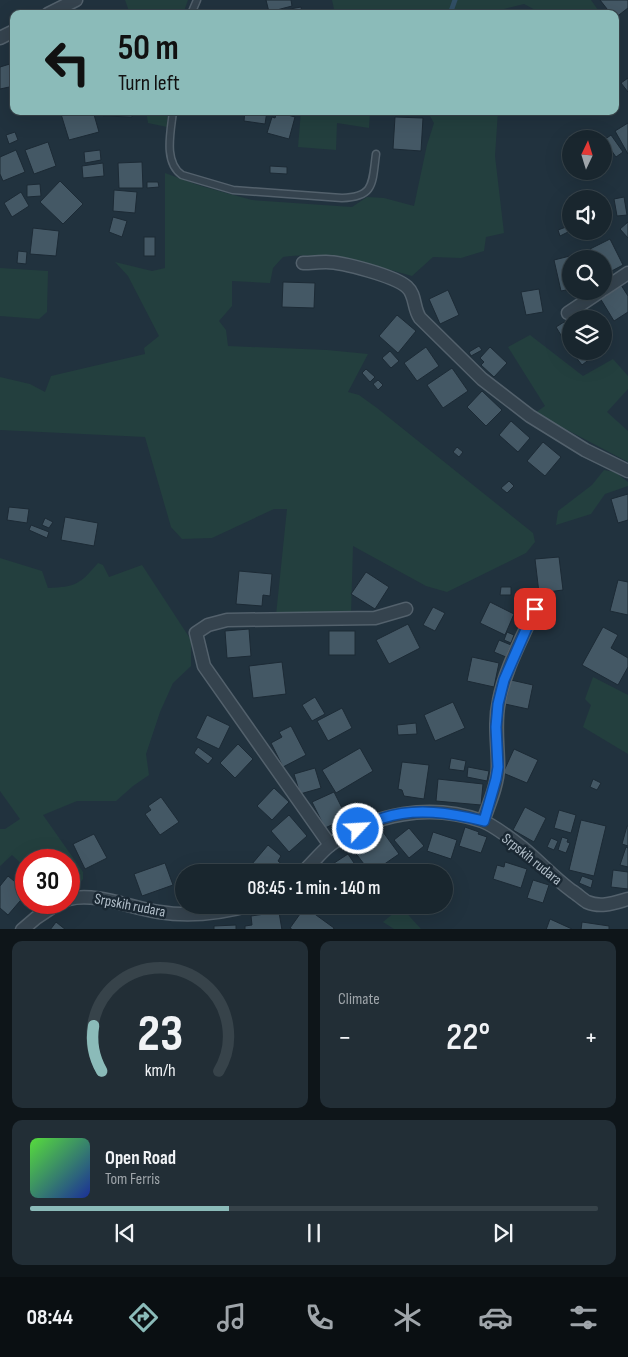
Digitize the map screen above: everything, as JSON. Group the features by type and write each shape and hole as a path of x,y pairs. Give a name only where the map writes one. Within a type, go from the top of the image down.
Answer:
{"street":[{"path":"56,10 76,0"},
{"path":"303,263 337,263 385,276 402,283 411,292 414,307 420,318 482,379 530,416 585,450 628,471"},
{"path":"612,284 628,274"},
{"path":"572,310 587,300"},
{"path":"484,821 498,767 496,727 498,704 504,680 535,609"},
{"path":"330,845 204,666 196,633 217,621 375,618 406,610"},
{"name":"Srpskih rudara","path":"311,864 330,845 382,818 402,813 433,812 484,821 522,848 557,880 586,901 598,905 628,899"},
{"name":"Srpskih rudara","path":"80,898 87,897 160,912 175,913"},
{"path":"23,929 42,914"}],"lane":[{"path":"173,115 170,158 177,172 233,190 355,198 366,193 372,183 376,154"}],"green space":[{"path":"125,0 188,0 184,10 129,10"},
{"path":"332,0 591,0 598,10 535,10 524,4 500,10 334,10"},
{"path":"147,115 168,115 167,127 148,123"},
{"path":"301,115 370,115 369,128 337,123 336,150 298,147"},
{"path":"429,115 498,115 495,156 504,233 486,237 484,251 461,258 433,257 412,276 364,263 332,257 283,257 273,268 270,283 232,281 232,306 219,321 226,330 228,346 327,350 368,354 348,392 359,395 377,408 533,533 535,542 526,553 447,592 426,586 353,546 351,615 276,615 287,509 274,509 212,538 182,539 171,527 145,437 0,430 0,377 30,384 45,392 51,376 145,354 144,348 159,336 128,276 115,262 152,271 165,268 165,173 201,186 252,200 352,207 367,197 384,198 414,206 427,145 434,123"},
{"path":"0,268 48,271 47,312 39,319 0,316"},
{"path":"530,335 583,376 613,359 628,376 628,389 607,412 628,431 628,462 535,413 545,406 508,347"},
{"path":"604,470 615,472 628,482 628,486 605,494 591,514 556,525 558,511 592,485"},
{"path":"0,558 42,571 48,588 65,587 77,583 87,576 98,563 103,565 109,577 142,565 191,640 191,666 173,683 160,712 146,754 149,775 116,801 77,801 43,815 67,849 15,849 15,858 12,855 0,866 0,829 5,829 20,819 0,791"},
{"path":"593,677 628,695 628,754 583,727 591,705 585,699"},
{"path":"80,868 83,872 83,879 80,883"},
{"path":"393,914 407,914 421,929 394,929 383,922"}],"building":[{"path":"266,0 291,0 292,6 268,10"},
{"path":"600,0 628,0 628,8 619,15 619,10 608,10"},
{"path":"301,7 301,10 290,10"},
{"path":"10,64 10,87 0,89 0,67"},
{"path":"628,78 628,92 621,83"},
{"path":"61,115 94,115 99,132 69,140"},
{"path":"132,115 132,117 103,116"},
{"path":"245,115 266,115 265,124 244,121"},
{"path":"276,115 295,117 289,139 267,133 272,117 275,118"},
{"path":"395,117 423,118 421,151 393,149"},
{"path":"628,123 628,154 615,131"},
{"path":"15,132 18,140 9,144 6,135"},
{"path":"612,136 623,152 616,157 612,151"},
{"path":"48,142 56,166 34,174 25,150"},
{"path":"16,150 25,172 3,181 0,174 0,157"},
{"path":"100,150 101,160 85,163 84,152"},
{"path":"142,162 143,188 119,188 118,163"},
{"path":"103,163 104,176 83,178 82,166"},
{"path":"270,166 287,167 287,174 270,173"},
{"path":"60,181 83,204 63,224 40,202"},
{"path":"147,182 158,182 159,187 147,188"},
{"path":"40,184 41,196 27,197 27,185"},
{"path":"114,190 137,192 135,213 113,211"},
{"path":"21,192 29,206 12,217 4,203"},
{"path":"624,197 627,215 617,216 614,199"},
{"path":"113,217 127,221 122,237 109,232"},
{"path":"628,222 628,238 620,229"},
{"path":"33,228 59,231 56,256 30,254"},
{"path":"562,228 562,235 560,236 558,230"},
{"path":"144,237 155,237 155,256 144,256"},
{"path":"610,240 623,265 612,271 612,250 590,249"},
{"path":"18,251 27,252 26,264 17,263"},
{"path":"562,258 562,291 561,291 554,260"},
{"path":"283,282 315,283 314,308 282,307"},
{"path":"621,285 628,296 628,312 614,321 612,310 607,310 601,300 612,300 612,291"},
{"path":"539,289 543,312 526,315 521,292"},
{"path":"448,290 459,315 440,324 429,299"},
{"path":"397,315 416,331 398,353 379,336"},
{"path":"562,323 562,337 556,327"},
{"path":"479,346 482,350 471,356 469,352"},
{"path":"426,347 439,366 417,381 404,363"},
{"path":"490,347 507,363 494,377 481,365 484,362 480,358"},
{"path":"390,351 399,361 391,368 382,358"},
{"path":"578,360 588,360 582,365"},
{"path":"452,368 468,391 443,408 427,385"},
{"path":"366,369 375,377 370,382 362,373"},
{"path":"378,380 383,385 378,390 373,384"},
{"path":"482,391 502,410 486,426 467,407"},
{"path":"511,421 530,438 518,452 499,435"},
{"path":"543,442 561,457 545,476 527,461"},
{"path":"457,447 463,452 459,457 453,452"},
{"path":"509,481 514,486 507,493 501,488"},
{"path":"628,494 628,520 618,523 611,499"},
{"path":"9,507 29,509 27,523 7,520"},
{"path":"65,517 98,523 94,546 61,540"},
{"path":"45,518 53,522 49,528 42,525"},
{"path":"31,525 49,532 47,538 29,530"},
{"path":"559,557 563,590 539,593 535,559"},
{"path":"239,571 272,574 270,596 263,595 262,606 236,604"},
{"path":"366,572 389,587 375,609 351,594"},
{"path":"618,580 628,582 628,615 610,611"},
{"path":"501,587 511,587 511,595 500,595"},
{"path":"490,602 514,614 505,635 480,623"},
{"path":"433,607 445,613 435,631 423,625"},
{"path":"408,624 420,648 389,664 376,640"},
{"path":"603,627 618,635 611,648 628,658 628,667 618,685 582,665"},
{"path":"249,629 251,656 227,658 225,631"},
{"path":"329,631 355,631 355,655 329,655"},
{"path":"507,632 514,635 511,643 504,640"},
{"path":"499,640 511,645 506,657 494,652"},
{"path":"472,657 499,663 494,687 467,681"},
{"path":"282,662 286,694 253,698 249,666"},
{"path":"511,680 533,685 528,709 505,704"},
{"path":"315,697 325,714 312,721 302,705"},
{"path":"453,702 465,728 435,741 424,715"},
{"path":"342,708 352,728 328,741 317,721"},
{"path":"207,715 230,726 219,749 196,738"},
{"path":"416,723 417,734 398,735 397,725"},
{"path":"291,726 306,755 283,767 271,743 282,737 279,732"},
{"path":"238,744 253,759 235,778 220,763"},
{"path":"198,747 213,758 208,764 194,753"},
{"path":"360,748 373,771 336,793 322,770"},
{"path":"514,749 538,760 527,783 503,773"},
{"path":"451,758 466,761 464,771 449,769"},
{"path":"402,762 429,765 424,799 404,796 402,790 398,789"},
{"path":"468,767 489,771 487,781 467,777"},
{"path":"315,768 321,788 300,794 294,774"},
{"path":"438,779 483,784 481,805 436,801"},
{"path":"593,779 601,783 597,790 590,787"},
{"path":"274,788 289,802 272,820 257,806"},
{"path":"334,792 347,818 325,828 312,802"},
{"path":"161,797 179,822 160,835 145,814 151,810 148,806"},
{"path":"525,807 546,818 534,842 513,830"},
{"path":"559,810 576,815 571,833 554,828"},
{"path":"289,815 307,836 289,852 271,831"},
{"path":"581,820 606,826 594,876 569,870"},
{"path":"628,826 628,846 622,844"},
{"path":"465,827 487,837 481,853 459,846"},
{"path":"409,828 424,846 409,858 394,840"},
{"path":"383,832 399,854 384,864 364,864 348,843 355,838 361,847"},
{"path":"433,832 457,840 451,859 427,851"},
{"path":"94,834 107,858 85,869 80,859 80,849 75,849 73,844"},
{"path":"562,837 568,839 567,842 570,843 566,853 558,850"},
{"path":"551,838 558,841 554,850 547,847"},
{"path":"268,845 281,856 278,861 281,864 252,864"},
{"path":"626,847 628,848 628,867 620,865"},
{"path":"348,854 355,864 333,864"},
{"path":"505,862 527,869 521,888 493,879 497,865 504,867"},
{"path":"165,863 173,885 142,896 134,874"},
{"path":"613,870 628,872 628,889 611,887"},
{"path":"8,876 15,882 15,907 8,915 0,908 0,886"},
{"path":"582,876 593,880 591,888 579,883"},
{"path":"533,880 549,885 543,903 527,898"},
{"path":"279,914 282,929 245,929 245,926 252,925 251,916"},
{"path":"300,914 315,914 334,928 334,929 290,928"},
{"path":"550,919 572,929 546,929"},
{"path":"56,922 65,929 51,929"},
{"path":"582,922 609,926 609,929 581,929"},
{"path":"236,925 236,929 214,929 214,926"}],"waterway":[{"path":"451,10 455,0"}],"route":[{"path":"358,829 382,818 402,813 433,812 484,821 498,767 496,727 498,704 504,680 535,609"}]}
